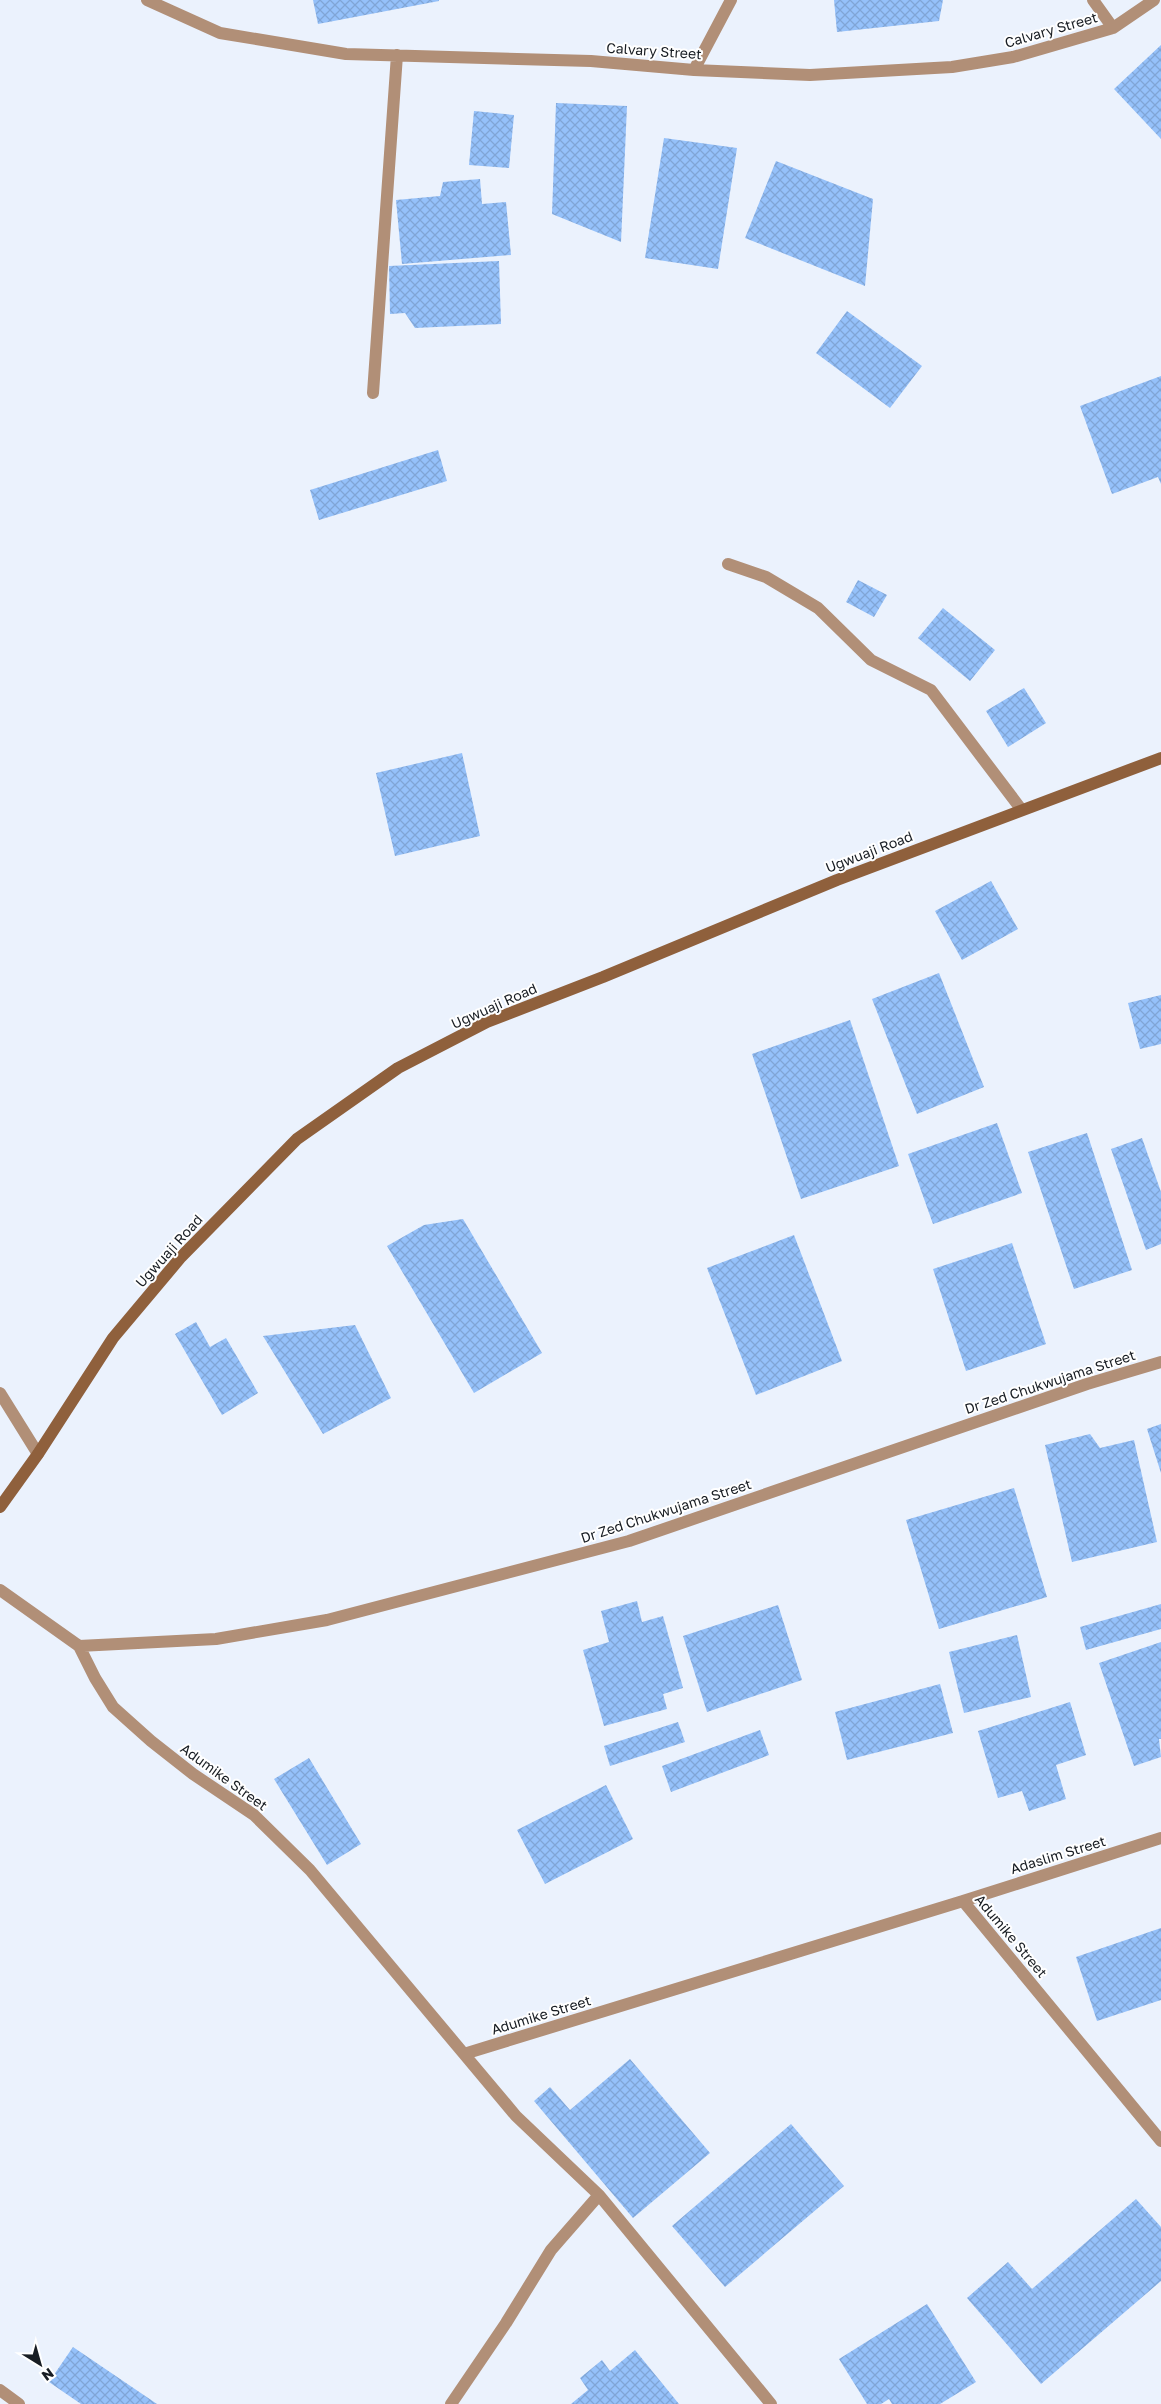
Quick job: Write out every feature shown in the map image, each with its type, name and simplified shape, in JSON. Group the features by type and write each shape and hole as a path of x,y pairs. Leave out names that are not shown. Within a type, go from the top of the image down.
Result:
{"main road":[{"name":"Ugwuaji Road","path":"0,1507 38,1454 113,1338 181,1257 297,1139 398,1068 487,1022 604,977 837,880 1021,809 1161,758"}],"street":[{"name":"Calvary Street","path":"147,0 220,33 346,54 591,61 694,70 810,75 952,67 1013,57 1113,28 1154,0"},
{"path":"694,70 731,0"},
{"path":"1093,0 1113,28"},
{"path":"373,393 397,55"},
{"path":"728,564 766,578 818,608 870,660 931,690 1021,809"},
{"name":"Dr Zed Chukwujama Street","path":"79,1646 216,1639 327,1620 620,1544 1087,1384 1161,1362"},
{"path":"0,1393 38,1454"},
{"name":"Adumike Street","path":"0,1590 79,1646 113,1708 193,1774 254,1814 303,1863 464,2054 963,1901 1161,2141"},
{"name":"Adaslim Street","path":"963,1901 1161,1838"},
{"path":"464,2054 516,2116 599,2195 772,2404"},
{"path":"451,2404 506,2323 551,2250 599,2195"},
{"path":"0,2390 18,2404"}],"building":[{"path":"313,0 439,0 439,1 318,24"},
{"path":"834,0 943,0 939,21 837,32"},
{"path":"1161,45 1161,139 1114,89"},
{"path":"556,103 627,106 621,242 552,214"},
{"path":"474,111 514,115 509,168 469,165"},
{"path":"664,138 737,148 718,269 645,258"},
{"path":"776,161 873,199 865,286 745,238"},
{"path":"480,179 482,204 506,202 511,255 402,264 396,200 440,196 443,182"},
{"path":"499,261 501,324 415,328 405,313 390,314 389,266"},
{"path":"847,311 922,366 890,408 816,353"},
{"path":"1161,376 1161,484 1158,477 1112,494 1080,406"},
{"path":"438,450 447,481 319,520 310,490"},
{"path":"858,580 887,595 874,617 846,602"},
{"path":"943,608 995,650 970,681 918,638"},
{"path":"1024,688 1046,723 1008,747 986,711"},
{"path":"462,753 480,836 395,856 376,773"},
{"path":"991,881 1018,929 962,960 935,911"},
{"path":"939,973 984,1087 917,1114 872,999"},
{"path":"1161,995 1161,1044 1140,1049 1128,1003"},
{"path":"850,1020 899,1166 801,1199 752,1054"},
{"path":"997,1123 1022,1193 933,1224 908,1154"},
{"path":"1087,1133 1132,1270 1074,1289 1028,1152"},
{"path":"1142,1138 1161,1192 1161,1244 1146,1250 1111,1149"},
{"path":"463,1219 542,1353 474,1393 387,1246 424,1225"},
{"path":"794,1235 842,1361 756,1395 707,1268"},
{"path":"1012,1243 1046,1344 966,1371 933,1269"},
{"path":"196,1322 210,1347 226,1338 258,1393 222,1415 175,1334"},
{"path":"355,1325 391,1398 323,1434 263,1336"},
{"path":"1161,1424 1161,1473 1147,1429"},
{"path":"1090,1434 1100,1448 1134,1440 1157,1542 1072,1562 1045,1445"},
{"path":"1014,1488 1047,1597 939,1629 906,1520"},
{"path":"637,1601 642,1622 663,1616 683,1688 663,1694 667,1709 604,1726 583,1650 609,1642 601,1611"},
{"path":"1161,1604 1161,1629 1086,1650 1080,1627"},
{"path":"778,1605 802,1680 707,1712 683,1636"},
{"path":"1017,1635 1031,1697 964,1713 949,1652"},
{"path":"1161,1642 1161,1739 1159,1739 1161,1757 1134,1766 1099,1663"},
{"path":"940,1684 953,1733 847,1760 835,1712"},
{"path":"1070,1702 1086,1755 1056,1765 1066,1799 1029,1811 1022,1791 998,1798 978,1731"},
{"path":"678,1722 685,1742 610,1766 604,1746"},
{"path":"760,1730 769,1755 671,1792 662,1766"},
{"path":"309,1758 361,1844 327,1865 274,1779"},
{"path":"606,1785 633,1839 545,1884 517,1830"},
{"path":"1161,1928 1161,2000 1097,2021 1076,1957"},
{"path":"630,2059 710,2153 633,2218 534,2101 550,2087 570,2110"},
{"path":"791,2124 844,2186 725,2287 672,2226"},
{"path":"1136,2199 1161,2227 1161,2281 1041,2384 967,2298 1008,2262 1032,2289"},
{"path":"927,2304 976,2382 940,2404 892,2404 889,2399 881,2404 867,2404 839,2359"},
{"path":"73,2347 157,2404 81,2404 49,2382"},
{"path":"635,2350 679,2404 571,2404 588,2390 580,2378 602,2360 610,2371"}]}
